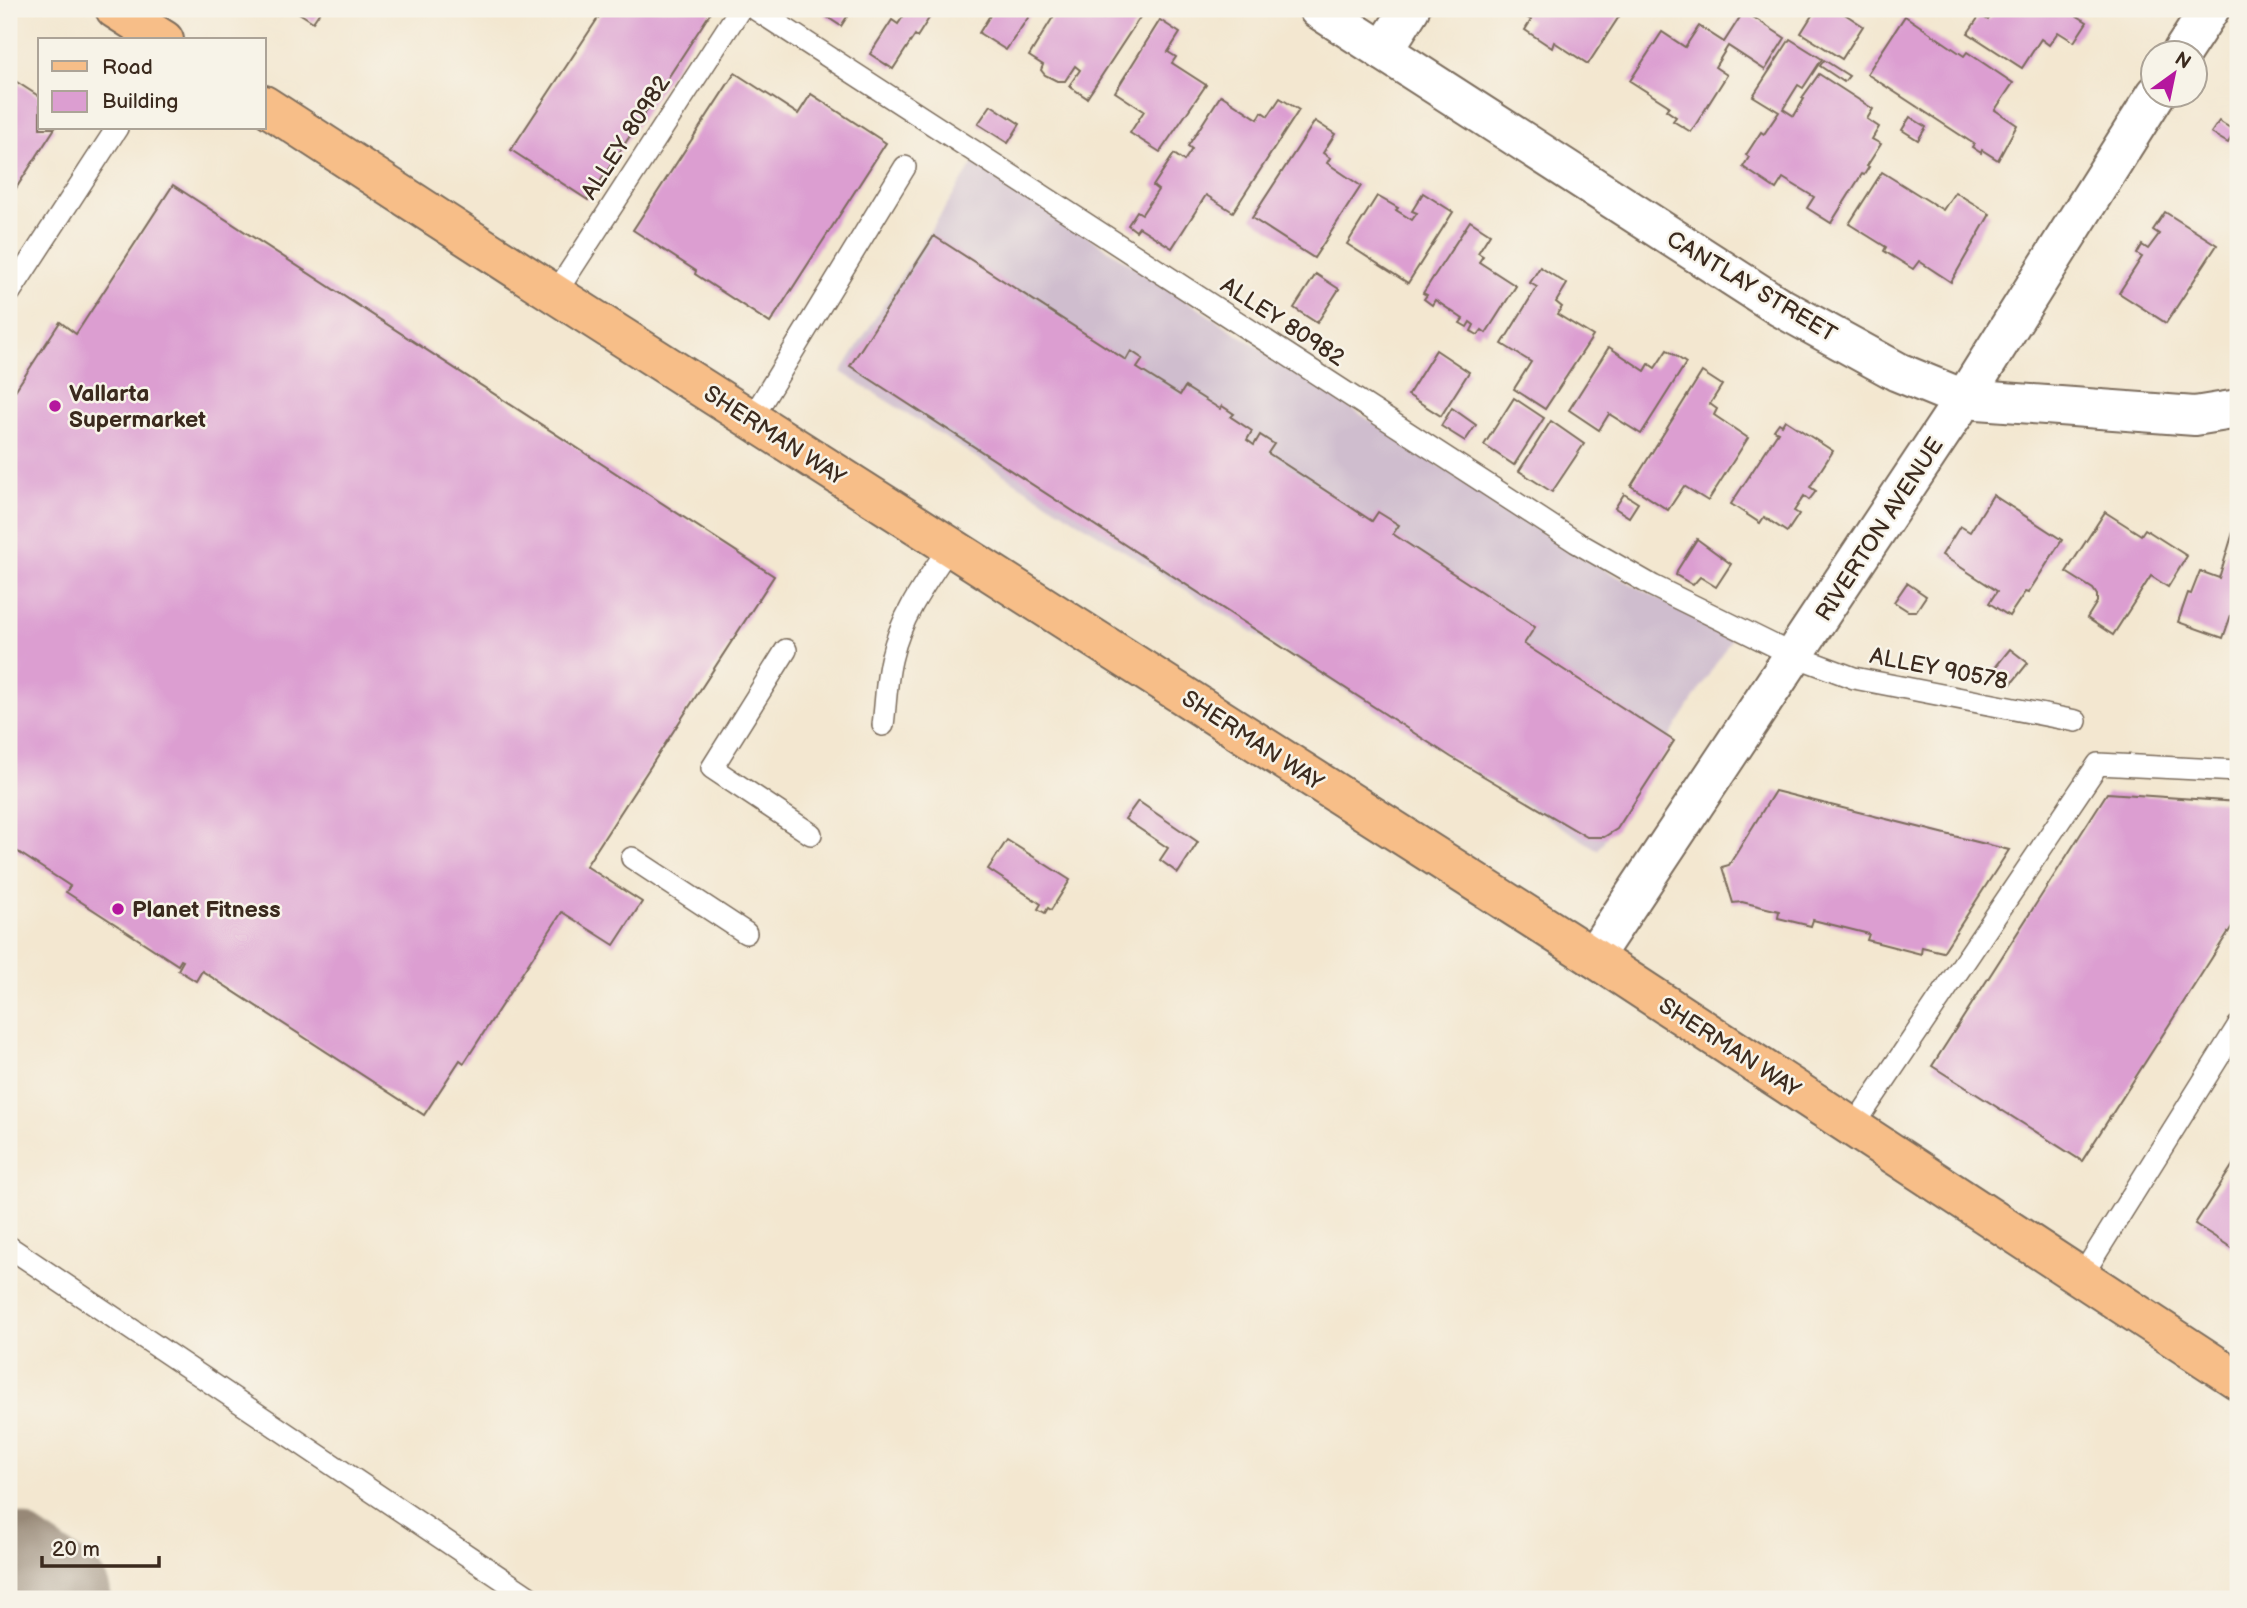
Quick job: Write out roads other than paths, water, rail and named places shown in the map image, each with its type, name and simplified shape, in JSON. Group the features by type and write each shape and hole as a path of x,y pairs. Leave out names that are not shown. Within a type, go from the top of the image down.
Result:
{"main road":[{"path":"115,9 161,38"},
{"name":"SHERMAN WAY","path":"266,106 555,295 1593,957 2238,1380"}],"street":[{"name":"CANTLAY STREET","path":"1318,9 1780,307 1898,372 1964,399 2195,416 2238,409"},
{"path":"1383,51 1410,9"},
{"path":"2191,38 2210,9"},
{"name":"RIVERTON AVENUE","path":"1593,957 1964,399 2147,108"}],"lane":[{"name":"ALLEY 80982","path":"555,295 740,9"},
{"name":"ALLEY 80982","path":"755,9 1576,542 1653,586 1795,656"},
{"path":"10,292 116,130"},
{"path":"751,420 905,167"},
{"path":"883,725 891,656 909,607 950,546"},
{"path":"786,650 712,768 811,834"},
{"name":"ALLEY 90578","path":"1795,656 1854,678 2076,721"},
{"path":"1853,1127 2098,764 2238,771"},
{"path":"632,858 746,933"},
{"path":"2081,1277 2238,1026"},
{"path":"9,1247 532,1599"}],"place":[{"name":"Vallarta Supermarket","path":"55,406"},
{"name":"Planet Fitness","path":"118,909"}]}
